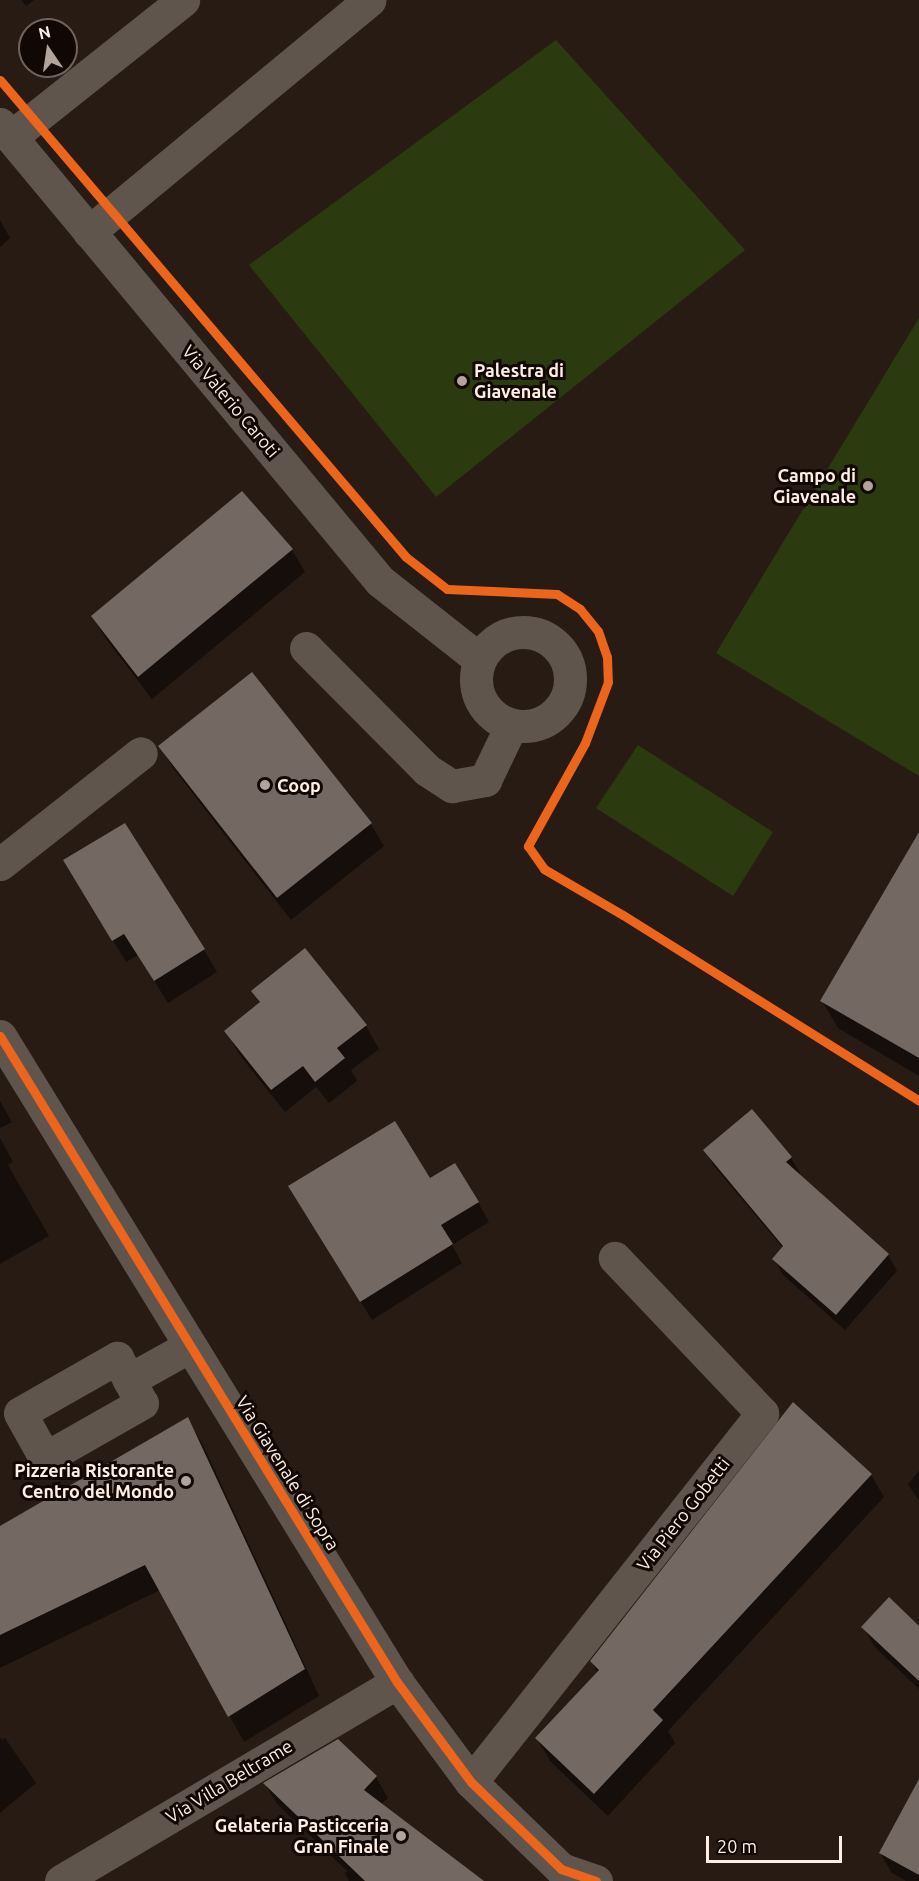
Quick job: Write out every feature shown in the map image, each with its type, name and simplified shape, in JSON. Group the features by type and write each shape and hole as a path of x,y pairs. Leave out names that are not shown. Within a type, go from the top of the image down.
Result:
{"street":[{"path":"5,130 183,0"},
{"path":"89,232 369,0"},
{"name":"Via Valerio Caroti","path":"5,130 380,581 479,659"},
{"path":"518,632 534,633 549,640 561,651 570,674 566,698 557,712 544,722 528,726 512,726 488,712 480,700 475,672 479,659 489,646 502,636 518,632"},
{"path":"306,648 427,770 452,786 485,780 512,726"},
{"path":"0,864 141,753"},
{"name":"Via Giavenale di Sopra","path":"0,1036 397,1682 471,1782 561,1869 596,1881"},
{"name":"Via Piero Gobetti","path":"471,1782 762,1413 615,1258"},
{"path":"129,1380 190,1346"},
{"name":"Via Villa Beltrame","path":"61,1881 397,1682"}],"green space":[{"name":"Palestra di Giavenale","path":"556,40 745,250 436,497 249,265"},
{"name":"Campo di Giavenale","path":"919,318 919,776 716,653"},
{"path":"638,745 773,832 733,896 596,808"}],"building":[{"path":"242,491 293,549 138,677 91,616"},
{"name":"Coop","path":"252,672 372,823 277,898 158,746"},
{"path":"125,823 205,949 154,981 124,934 112,941 63,860"},
{"path":"919,832 919,1058 820,1001"},
{"path":"305,948 367,1025 337,1048 345,1058 315,1082 303,1066 271,1090 224,1031 260,1002 251,991"},
{"path":"752,1109 792,1157 786,1162 889,1254 836,1315 772,1259 783,1246 703,1150"},
{"path":"395,1121 430,1178 455,1163 479,1202 441,1225 453,1244 360,1302 288,1186"},
{"path":"793,1402 872,1474 653,1710 663,1720 594,1794 535,1738 599,1670 590,1661"},
{"path":"188,1417 305,1669 228,1717 145,1565 0,1635 0,1526"},
{"path":"889,1597 919,1626 919,1681 861,1627"},
{"path":"338,1739 377,1776 364,1790 484,1881 365,1881 263,1783"},
{"path":"919,1779 919,1875 879,1853"}],"cycle path":[{"path":"0,80 406,557 447,589 557,594 580,609 598,631 607,657 608,682 585,743 528,846 544,869 623,915 919,1101"},
{"path":"0,1036 397,1682 471,1782 561,1869 596,1881"}],"place":[{"name":"Palestra di Giavenale","path":"462,381"},
{"name":"Campo di Giavenale","path":"868,486"},
{"name":"Coop","path":"265,785"},
{"name":"Pizzeria Ristorante Centro del Mondo","path":"186,1481"},
{"name":"Gelateria Pasticceria Gran Finale","path":"401,1836"}]}
